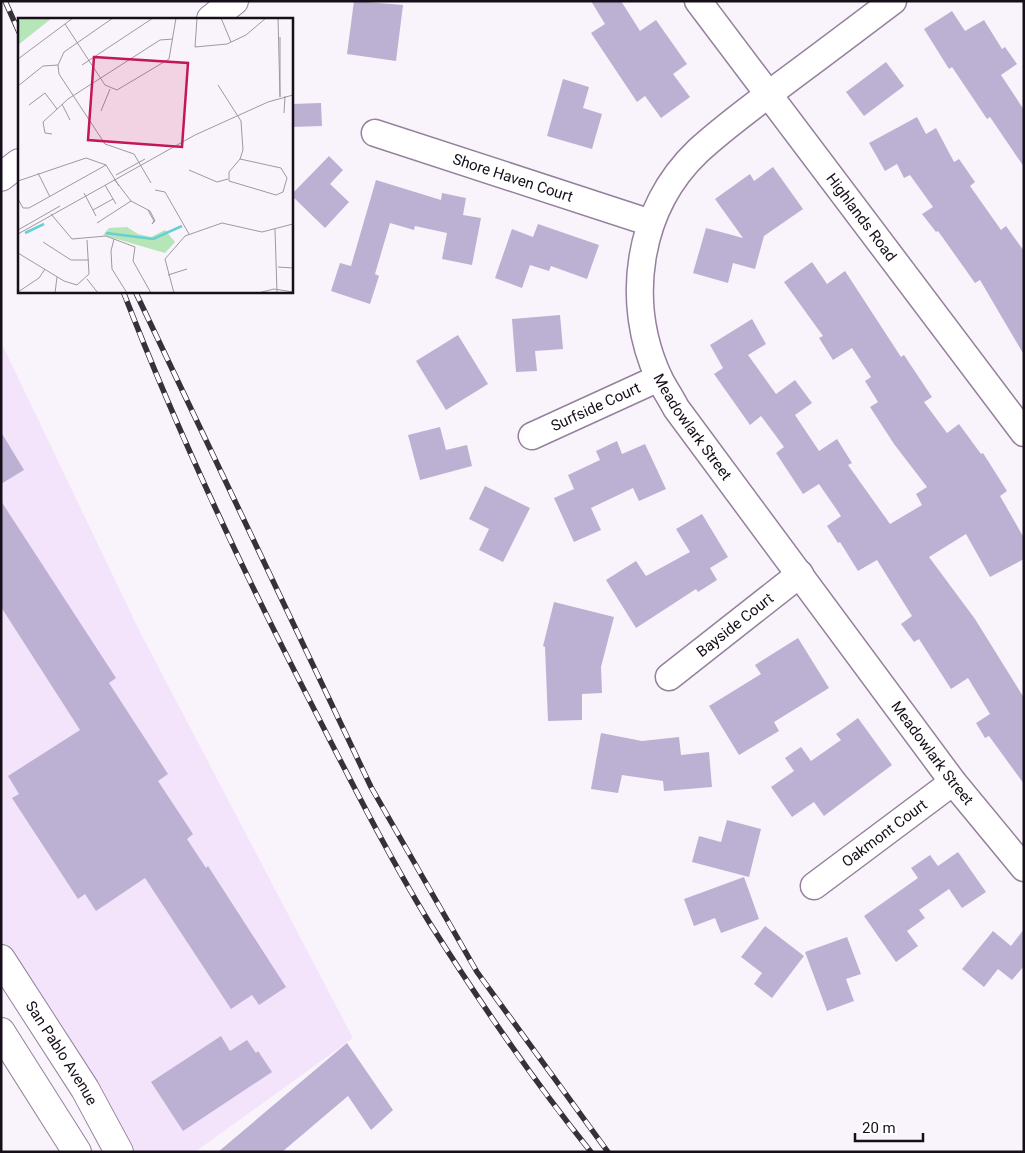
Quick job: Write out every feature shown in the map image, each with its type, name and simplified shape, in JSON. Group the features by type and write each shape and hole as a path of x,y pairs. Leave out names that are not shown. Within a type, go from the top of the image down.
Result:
{"main road":[{"path":"212,18 234,1"},
{"name":"San Pablo Avenue","path":"1,959 86,1089 119,1152"},
{"path":"1,1032 77,1152"}],"street":[{"name":"Highlands Road","path":"698,1 1024,433"},
{"name":"Meadowlark Street","path":"894,1 769,94 697,152 662,197 651,223 643,249 640,305 645,332 659,378 676,408 953,782 1024,868"},
{"name":"Shore Haven Court","path":"375,133 651,223"},
{"name":"Surfside Court","path":"532,436 659,378"},
{"name":"Bayside Court","path":"669,677 800,574"},
{"name":"Oakmont Court","path":"814,886 953,782"}],"shaded area":[{"path":"1,342 139,630 353,1038 195,1152 127,1152 1,954"}],"building":[{"path":"354,1 403,5 396,61 347,54"},
{"path":"591,1 621,1 640,31 656,20 687,64 673,74 690,97 661,118 645,96 637,102 591,33 605,24"},
{"path":"952,11 965,31 984,20 1002,49 1005,47 1017,64 1001,75 1024,110 1024,167 990,117 987,119 952,67 949,69 924,29"},
{"path":"886,62 904,86 864,116 846,92"},
{"path":"563,79 589,87 583,108 602,114 592,149 547,136"},
{"path":"321,103 322,126 292,127 292,104"},
{"path":"917,117 926,134 936,128 954,162 959,159 975,182 970,186 1001,230 1006,226 1024,251 1024,355 980,280 975,283 938,231 936,232 922,214 933,207 910,175 904,178 897,164 885,171 869,143"},
{"path":"329,156 343,170 330,184 349,202 325,228 292,194"},
{"path":"773,167 803,209 764,236 755,269 733,263 728,283 693,273 706,228 743,238 715,199 750,174 754,181"},
{"path":"376,180 441,200 442,193 466,198 463,215 481,218 472,265 442,259 447,233 415,226 414,230 390,223 375,274 379,276 370,304 331,291 340,263 351,266"},
{"path":"538,224 599,245 587,279 551,266 549,271 530,265 522,288 495,278 512,229 533,237"},
{"path":"812,262 827,284 845,271 901,357 904,355 932,397 924,402 947,433 959,424 981,454 983,453 1007,491 1000,496 1024,538 1024,559 990,577 966,534 929,557 975,619 1024,698 1024,784 989,736 985,738 976,723 990,714 968,678 951,689 919,639 914,642 901,624 912,616 877,560 858,571 840,542 838,543 827,526 841,516 819,484 803,494 776,453 784,447 761,416 750,425 714,374 723,368 710,345 752,319 766,344 748,355 776,394 795,380 812,403 795,415 819,451 837,439 852,463 848,465 890,524 922,505 916,494 927,487 894,444 870,407 878,402 865,381 871,377 852,348 833,360 819,338 823,336 784,282"},
{"path":"560,315 563,349 535,351 537,371 516,372 512,319"},
{"path":"458,335 488,384 446,410 416,361"},
{"path":"440,427 446,450 467,445 472,466 420,480 408,435"},
{"path":"1,432 24,470 1,484"},
{"path":"617,441 622,454 645,444 666,489 639,501 633,488 591,508 601,530 574,542 554,498 574,489 568,475 600,460 596,451"},
{"path":"485,486 530,508 503,562 479,550 489,529 469,519"},
{"path":"1,501 116,678 109,683 168,774 158,781 193,834 187,839 206,868 208,866 286,987 259,1005 252,995 231,1009 145,878 96,911 85,894 78,899 12,798 19,794 8,776 80,730 1,607"},
{"path":"702,514 728,557 710,568 717,580 698,592 696,589 636,628 606,580 636,561 646,576 690,552 676,529"},
{"path":"554,602 614,617 601,667 602,693 582,694 582,720 548,721 545,647 543,646"},
{"path":"798,638 829,688 774,722 779,731 739,755 709,706 761,674 755,665"},
{"path":"858,718 892,765 824,816 814,802 792,817 771,787 794,771 785,758 801,747 811,761 841,740 836,734"},
{"path":"601,733 642,741 679,737 681,755 709,752 712,787 664,791 663,781 622,775 618,793 591,789"},
{"path":"727,820 761,829 749,877 692,862 699,836 721,842"},
{"path":"958,852 986,892 962,908 949,889 919,910 925,918 907,931 918,946 896,962 864,916 918,878 911,868 930,855 938,866"},
{"path":"744,877 759,919 721,933 715,918 694,926 684,899"},
{"path":"765,926 804,956 772,998 754,984 762,973 741,957"},
{"path":"1024,929 1024,966 1012,980 998,969 984,987 962,969 993,931 1011,946"},
{"path":"847,937 861,974 846,979 854,1001 827,1011 805,952"},
{"path":"221,1036 230,1051 247,1040 256,1053 258,1051 272,1072 183,1131 151,1082"},
{"path":"347,1043 393,1110 371,1130 348,1096 282,1152 218,1152"}],"railway":[{"path":"5,1 18,30"},
{"path":"123,292 167,399 238,558 385,845 429,922 467,981 527,1068 591,1152"},
{"path":"135,292 371,787 477,972 608,1152"}]}
